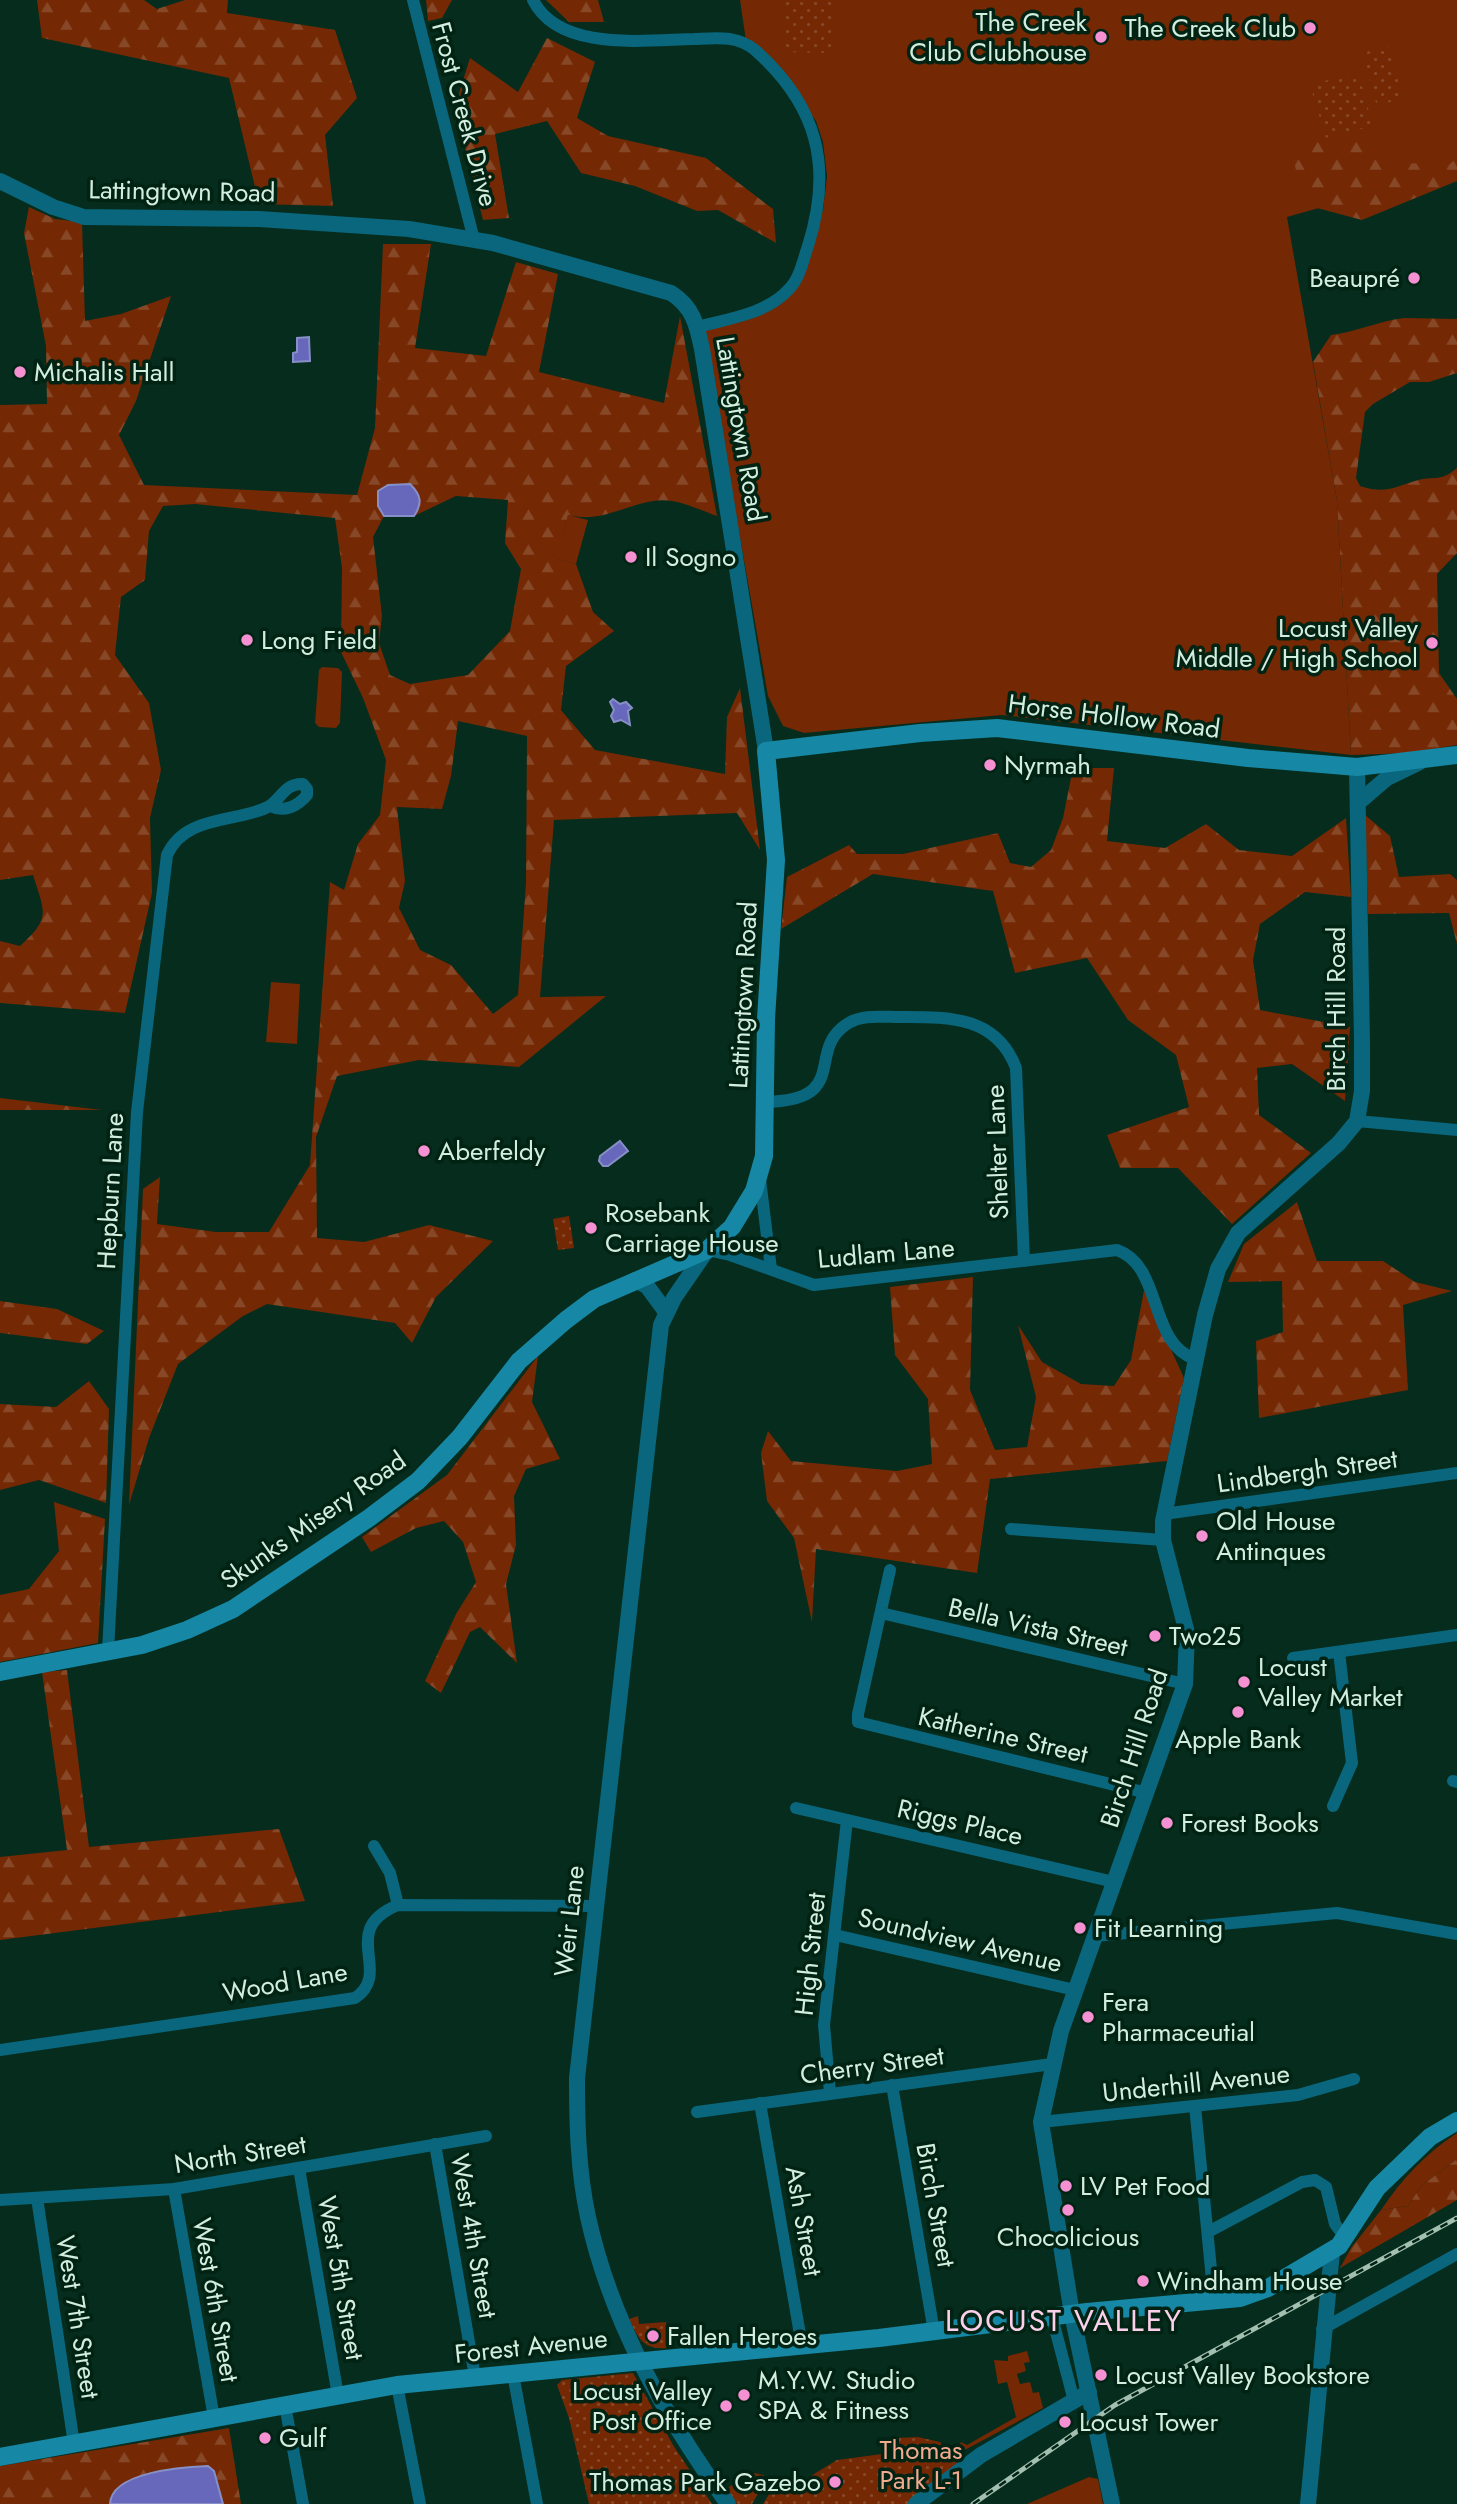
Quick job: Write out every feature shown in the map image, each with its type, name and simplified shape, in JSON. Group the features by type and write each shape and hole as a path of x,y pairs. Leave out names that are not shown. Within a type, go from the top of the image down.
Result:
{"main road":[{"name":"Horse Hollow Road","path":"766,751 997,728 1248,758 1357,767 1457,755"},
{"name":"Lattingtown Road","path":"707,1250 738,1220 760,1176 764,1156 764,1102 776,860 766,751"},
{"name":"Skunks Misery Road","path":"0,1672 108,1651 187,1630 233,1609 369,1518 437,1463 519,1361 594,1299 707,1250"},
{"name":"Forest Avenue","path":"0,2457 397,2385 803,2346 1254,2294 1332,2252 1346,2239 1377,2189 1430,2137 1457,2121"}],"street":[{"name":"Frost Creek Drive","path":"413,0 474,240"},
{"path":"533,0 557,27 587,37 740,40 770,65 806,116 818,143 822,173 817,211 798,276 789,289 774,302 748,314 697,327"},
{"name":"Lattingtown Road","path":"0,181 53,207 84,217 259,219 359,224 474,240 550,257 671,293 689,307 697,327 730,513 766,751"},
{"path":"1359,802 1387,778 1423,761"},
{"name":"Birch Hill Road","path":"1112,2504 1072,2314 1041,2122 1052,2064 1075,1990 1185,1685 1187,1633 1163,1541 1164,1514 1213,1284 1231,1241 1339,1143 1357,1121 1362,1079 1357,767"},
{"name":"Hepburn Lane","path":"108,1651 137,1112 167,855 172,844 186,832 203,824 270,806"},
{"name":"Shelter Lane","path":"764,1102 791,1102 811,1093 824,1071 837,1033 856,1019 943,1017 990,1032 1005,1044 1016,1068 1024,1261"},
{"path":"1357,1121 1457,1130"},
{"path":"760,1176 771,1269"},
{"name":"Ludlam Lane","path":"707,1250 771,1269 801,1282 831,1285 1095,1251 1117,1251 1128,1254 1138,1264 1170,1338 1178,1350 1195,1359"},
{"name":"Weir Lane","path":"707,1250 666,1312 656,1362 577,2078 579,2153 588,2217 604,2276 640,2361 691,2453 728,2504"},
{"path":"635,1280 647,1286 666,1312"},
{"name":"Lindbergh Street","path":"1164,1514 1457,1473"},
{"path":"1011,1529 1163,1541"},
{"path":"881,1613 890,1570"},
{"name":"Bella Vista Street","path":"881,1613 1185,1685"},
{"name":"Katherine Street","path":"881,1613 858,1714 861,1725 1147,1793"},
{"path":"1293,1658 1457,1635"},
{"path":"1333,1805 1352,1763 1339,1652"},
{"name":"Riggs Place","path":"796,1808 1114,1882"},
{"name":"High Street","path":"830,2093 824,2025 847,1819"},
{"path":"374,1846 390,1873 398,1905 595,1906"},
{"name":"Wood Lane","path":"0,2050 355,1998 365,1990 369,1977 368,1935 372,1921 379,1913 398,1905"},
{"path":"1095,1936 1337,1913 1457,1934"},
{"name":"Soundview Avenue","path":"835,1935 1075,1990"},
{"name":"Cherry Street","path":"697,2112 1052,2064"},
{"name":"Underhill Avenue","path":"1041,2122 1298,2095 1354,2079"},
{"name":"Birch Street","path":"892,2085 934,2332"},
{"name":"Ash Street","path":"760,2103 803,2346"},
{"path":"1195,2106 1214,2300"},
{"name":"North Street","path":"0,2200 174,2189 486,2136"},
{"name":"West 4th Street","path":"435,2144 475,2377"},
{"name":"West 5th Street","path":"299,2168 338,2396"},
{"path":"1208,2232 1302,2182 1315,2180 1326,2187 1335,2224 1346,2239"},
{"name":"West 6th Street","path":"174,2189 214,2418"},
{"name":"West 7th Street","path":"37,2198 74,2444"},
{"path":"1308,2504 1322,2329 1332,2252"},
{"path":"1322,2329 1457,2254"},
{"path":"1052,2317 1074,2401"},
{"path":"513,2374 537,2504"},
{"path":"397,2385 420,2504"},
{"path":"916,2504 981,2455 1089,2392"},
{"path":"285,2405 303,2504"}],"green space":[{"path":"37,0 144,0 157,9 185,0 228,0 227,13 335,30 357,98 325,135 333,206 259,204 229,78 42,38"},
{"path":"426,0 452,0 442,18 428,21"},
{"path":"546,0 598,0 604,22 569,22"},
{"path":"740,0 1457,0 1457,169 1287,217 1337,501 1351,755 1002,715 804,733 783,726 768,696 703,328 749,316 801,279 823,210 827,176 823,142 816,121 791,87 746,41"},
{"path":"783,0 831,0 831,53 783,52"},
{"path":"547,38 595,62 577,118 608,136 706,158 773,209 776,243 718,210 697,211 635,186 581,173 547,121 495,134 509,218 483,220 455,106 470,58 518,92"},
{"path":"1389,46 1403,98 1377,106 1362,53"},
{"path":"1358,72 1373,126 1326,138 1310,85"},
{"path":"1360,137 1371,159 1388,163 1450,164 1457,157 1457,181 1362,220 1317,208 1301,193 1294,161 1306,141"},
{"path":"29,207 55,219 82,222 85,321 121,314 171,296 136,401 119,435 144,485 357,495 375,428 383,244 431,244 415,348 486,356 516,262 558,274 539,372 664,403 680,316 717,516 686,504 661,500 591,517 568,515 557,559 576,564 593,612 614,631 566,666 561,710 595,750 725,774 727,717 740,688 760,850 737,813 554,820 540,997 606,996 519,1067 419,1060 337,1076 316,1137 317,1238 364,1242 429,1225 493,1241 436,1297 412,1343 395,1323 267,1304 243,1316 178,1364 149,1438 129,1505 143,1189 160,1177 157,1224 216,1232 269,1232 310,1165 330,882 344,890 358,844 380,815 386,760 363,698 341,652 342,568 335,518 195,504 163,506 149,531 145,580 121,597 115,655 149,703 161,770 150,818 152,893 125,1013 0,1003 0,941 20,946 37,928 43,914 33,875 0,880 0,405 47,404 46,346 24,233","holes":["456,496 508,500 505,543 521,569 510,631 468,675 410,684 390,675 379,643 382,616 373,537 384,516 380,511 420,507 414,516","458,721 527,736 526,883 518,995 493,1014 451,965 420,950 399,908 405,881 397,807 442,809 451,776"]},
{"path":"1404,318 1457,319 1457,373 1429,382 1410,382 1373,404 1365,412 1356,478 1360,486 1382,490 1422,479 1441,477 1457,468 1457,553 1437,574 1439,673 1457,699 1457,745 1409,753 1351,755 1337,501 1313,362 1331,335"},
{"path":"568,515 588,520 576,564 556,559"},
{"path":"322,667 338,668 342,672 340,723 336,728 319,727 315,723 319,670"},
{"path":"1073,768 1114,768 1107,841 1165,848 1206,824 1239,850 1292,856 1346,818 1351,897 1305,892 1260,924 1253,960 1260,1010 1350,1027 1345,1101 1292,1064 1257,1068 1259,1115 1311,1153 1232,1224 1178,1168 1120,1168 1107,1135 1189,1107 1176,1055 1128,1020 1087,958 1015,973 993,891 873,874 781,929 787,877 849,845 857,854 903,854 998,833 1010,863 1031,867 1051,850 1063,818"},
{"path":"1365,815 1390,836 1399,877 1450,874 1457,880 1457,944 1449,913 1368,914"},
{"path":"271,982 300,984 297,1044 266,1042"},
{"path":"0,1098 102,1110 0,1110"},
{"path":"1297,1202 1317,1261 1383,1261 1415,1282 1452,1291 1403,1305 1408,1390 1259,1418 1256,1341 1283,1332 1282,1281 1228,1282 1244,1244"},
{"path":"569,1216 574,1248 558,1250 553,1219"},
{"path":"973,1277 970,1390 995,1450 1027,1447 1036,1397 1018,1325 1042,1362 1081,1384 1114,1386 1131,1360 1144,1290 1184,1378 1167,1461 990,1479 977,1573 816,1549 812,1622 794,1538 767,1501 761,1453 768,1431 791,1461 897,1471 932,1464 928,1399 895,1355 890,1287"},
{"path":"0,1301 57,1309 104,1331 87,1344 0,1333"},
{"path":"538,1356 532,1402 560,1459 526,1469 514,1496 516,1545 506,1584 517,1663 480,1627 470,1632 441,1693 425,1681 456,1614 476,1582 463,1542 444,1521 416,1528 371,1552 362,1537 447,1475"},
{"path":"89,1381 109,1409 106,1503 39,1480 0,1490 0,1404 56,1407"},
{"path":"54,1502 105,1519 98,1643 0,1662 0,1595 29,1589 59,1551"},
{"path":"67,1670 89,1847 279,1829 305,1901 0,1940 0,1857 67,1850 42,1672"},
{"path":"1457,2133 1457,2159 1421,2186 1408,2206 1381,2210 1415,2168"},
{"path":"1457,2159 1457,2200 1340,2268 1351,2248 1381,2210 1408,2206 1421,2186"},
{"path":"638,2316 639,2324 666,2322 667,2348 653,2347 643,2342 629,2319"},
{"path":"1027,2351 1030,2362 1024,2363 1026,2371 1017,2374 1020,2384 1030,2382 1033,2393 1039,2392 1043,2408 961,2452 958,2448 961,2442 967,2445 1016,2417 1007,2382 998,2384 994,2360 1008,2361 1008,2356"},
{"path":"633,2373 673,2445 712,2504 589,2504 569,2418 557,2385 562,2380"},
{"path":"229,2428 241,2504 223,2504 214,2471 208,2466 111,2495 110,2504 0,2504 0,2466"},
{"name":"Thomas Park L-1","path":"918,2437 940,2442 962,2468 916,2504 763,2504 774,2486 781,2494 837,2460 897,2452 895,2438"},
{"path":"754,2473 764,2475 765,2482 752,2504 737,2504 726,2490 738,2479"},
{"path":"1089,2477 1098,2479 1103,2504 1027,2504"}],"shaded area":[{"path":"309,337 310,361 293,362 293,353 297,352 297,338"},
{"path":"410,484 420,499 414,516 384,516 378,506 378,491 388,485"},
{"path":"613,699 620,704 626,702 632,708 628,711 630,725 621,720 614,722 611,716 614,710 610,702"},
{"path":"620,1141 628,1151 608,1166 603,1166 599,1161 600,1156"},
{"path":"208,2466 214,2471 223,2504 110,2504 113,2493 135,2478 166,2470"}],"railway":[{"path":"973,2504 1115,2405 1457,2218"}],"place":[{"name":"The Creek Club","path":"1310,28"},
{"name":"The Creek Club Clubhouse","path":"1101,37"},
{"name":"Beaupré","path":"1414,278"},
{"name":"Michalis Hall","path":"20,372"},
{"name":"Il Sogno","path":"631,557"},
{"name":"Long Field","path":"247,640"},
{"name":"Locust Valley Middle / High School","path":"1432,643"},
{"name":"Nyrmah","path":"990,765"},
{"name":"Aberfeldy","path":"424,1151"},
{"name":"Rosebank Carriage House","path":"591,1228"},
{"name":"Old House Antinques","path":"1202,1536"},
{"name":"Two25","path":"1155,1636"},
{"name":"Locust Valley Market","path":"1244,1682"},
{"name":"Apple Bank","path":"1238,1712"},
{"name":"Forest Books","path":"1167,1823"},
{"name":"Fit Learning","path":"1080,1928"},
{"name":"Fera Pharmaceutial","path":"1088,2017"},
{"name":"LV Pet Food","path":"1066,2186"},
{"name":"Chocolicious","path":"1068,2210"},
{"name":"Windham House","path":"1143,2281"},
{"name":"Fallen Heroes","path":"653,2336"},
{"name":"Locust Valley Bookstore","path":"1101,2375"},
{"name":"M.Y.W. Studio SPA & Fitness","path":"744,2395"},
{"name":"Locust Valley Post Office","path":"726,2406"},
{"name":"Locust Tower","path":"1065,2422"},
{"name":"Gulf","path":"265,2438"},
{"name":"Thomas Park Gazebo","path":"835,2482"}],"district":[{"name":"LOCUST VALLEY","path":"1064,2321"}]}
